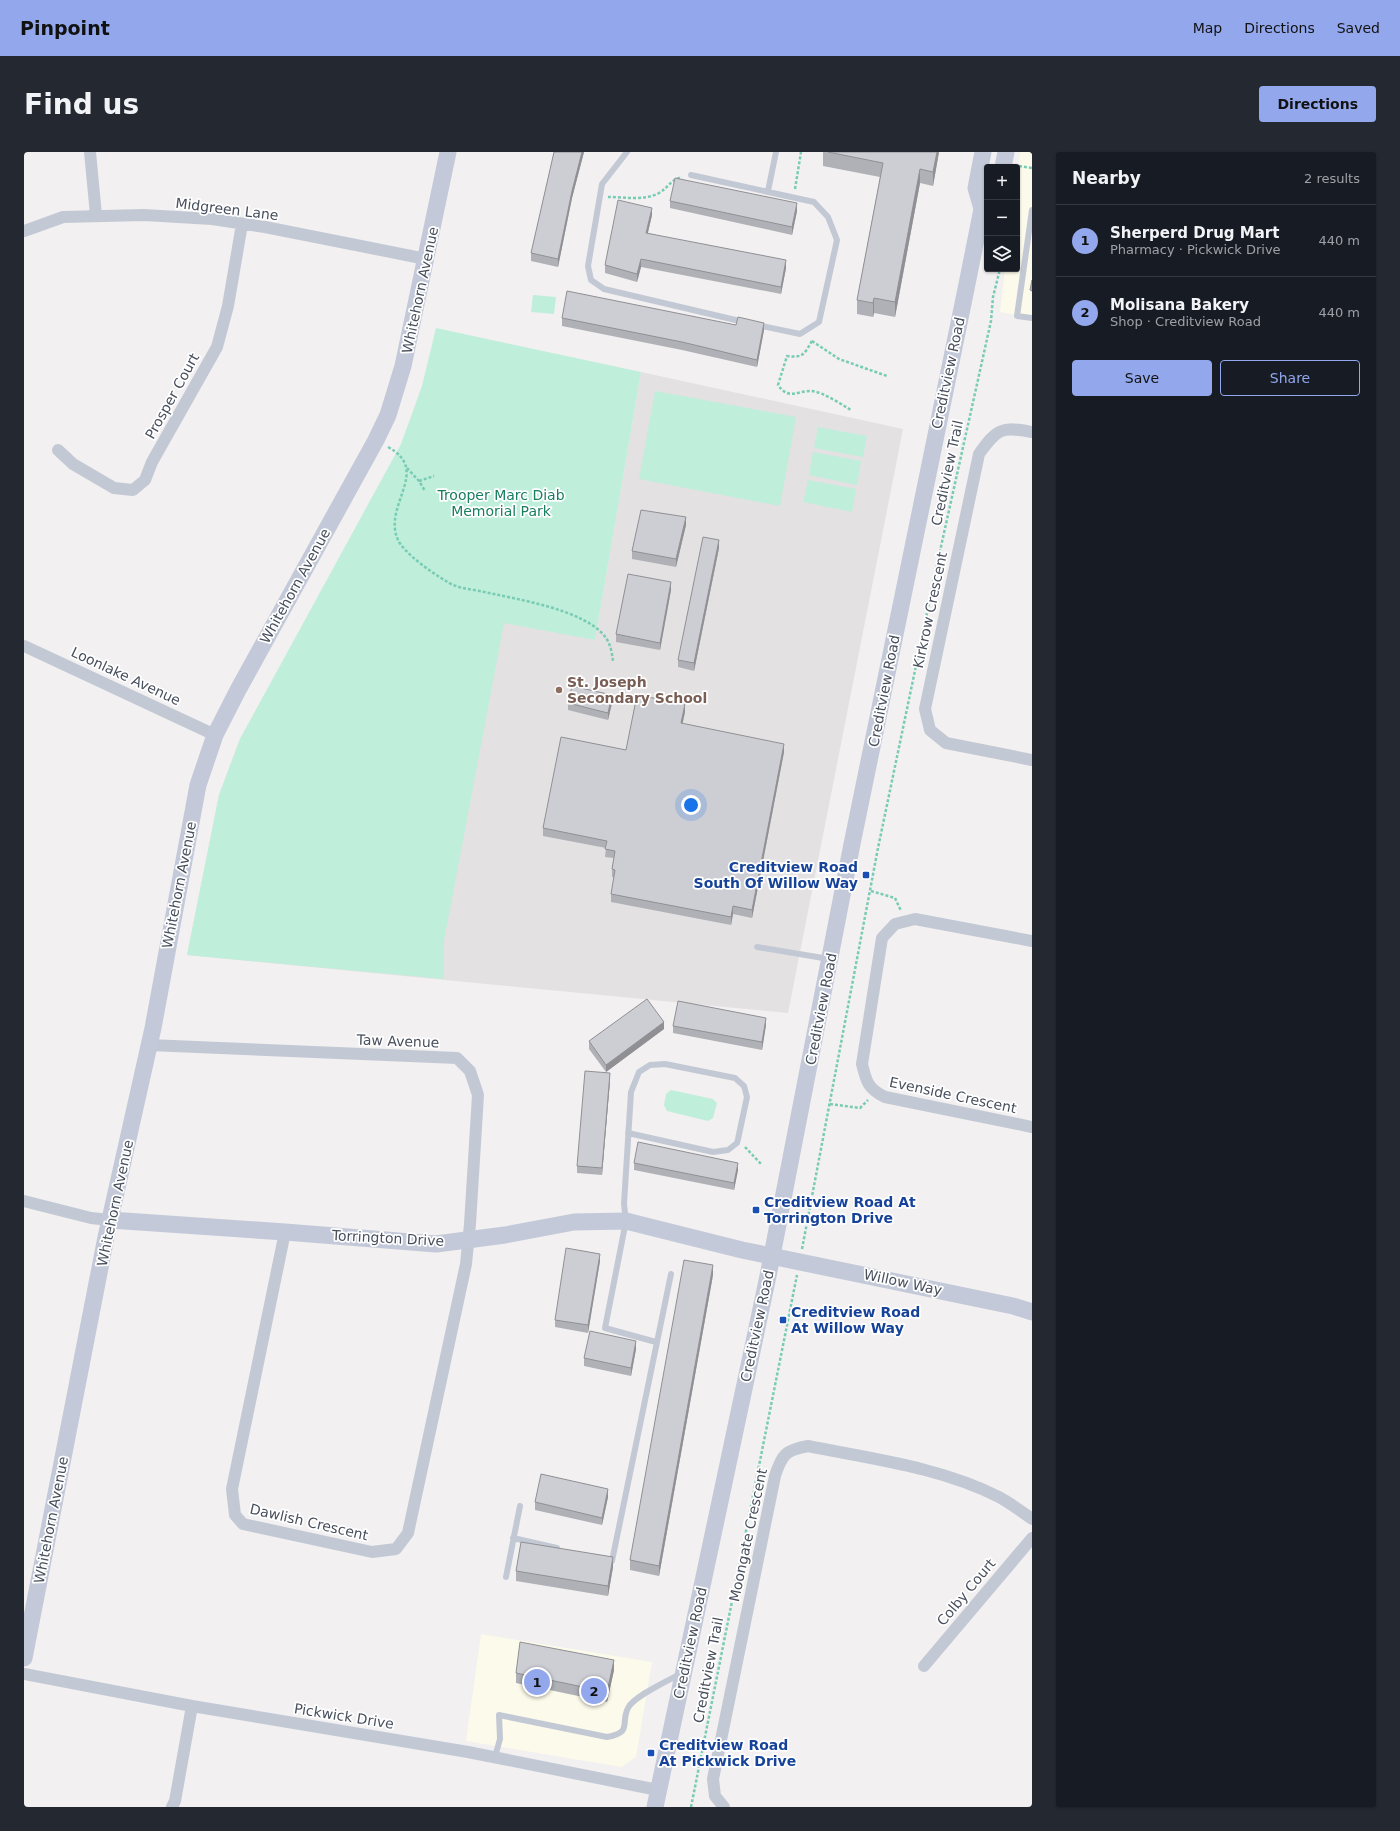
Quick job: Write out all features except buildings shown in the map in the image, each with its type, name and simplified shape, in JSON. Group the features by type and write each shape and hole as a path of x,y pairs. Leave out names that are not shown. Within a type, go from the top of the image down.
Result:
{"street":[{"path":"90,152 96,216"},
{"name":"Whitehorn Avenue","path":"24,1658 110,1220 149,1046 198,785 215,734 376,440 388,415 404,366 448,152"},
{"name":"Creditview Road","path":"655,1807 772,1255 852,844 884,695 907,569 984,207 976,188 983,152"},
{"path":"1006,152 1010,164"},
{"name":"Midgreen Lane","path":"24,232 64,217 144,215 212,219 426,260"},
{"name":"Prosper Court","path":"58,450 73,464 114,488 133,490 145,480 152,462 217,347 228,306 242,224"},
{"name":"Kirkrow Crescent","path":"1032,432 1012,428 993,434 979,454 925,709 930,730 946,743 1032,760"},
{"name":"Loonlake Avenue","path":"24,646 215,734"},
{"path":"905,920 915,919 1032,941"},
{"name":"Evenside Crescent","path":"905,920 895,924 882,938 862,1064 867,1083 876,1093 885,1097 1032,1127"},
{"name":"Taw Avenue","path":"149,1046 457,1058 470,1071 478,1095 469,1239"},
{"name":"Torrington Drive","path":"24,1201 91,1218 110,1220 436,1244 505,1235 574,1222 626,1222 772,1255"},
{"name":"Dawlish Crescent","path":"285,1232 232,1489 235,1515 243,1524 372,1552 396,1549 408,1533 466,1264 469,1239"},
{"name":"Willow Way","path":"772,1255 1013,1306 1032,1312"},
{"name":"Moongate Crescent","path":"724,1807 715,1796 713,1780 775,1476 780,1461 786,1452 795,1448 808,1446 926,1470 943,1475 999,1497 1032,1518"},
{"name":"Colby Court","path":"924,1666 1032,1538"},
{"name":"Pickwick Drive","path":"24,1674 192,1706 495,1757 658,1790"},
{"path":"172,1807 175,1801 192,1706"}],"lane":[{"path":"628,152 602,184 588,266 592,280 604,289 800,334 819,322 837,240 828,217 814,202 794,196 691,175"},
{"path":"768,191 776,152"},
{"path":"1032,210 1017,316 1032,318"},
{"path":"757,947 830,960"},
{"path":"628,1133 713,1152 728,1150 737,1143 748,1097 744,1086 735,1078 665,1064 650,1065 639,1072 631,1092 628,1133 624,1204 626,1222 605,1328 656,1342"},
{"path":"604,1559 612,1561 671,1274"},
{"path":"506,1577 520,1506"},
{"path":"513,1538 566,1550"},
{"path":"495,1757 500,1739 499,1716 607,1737 621,1733 625,1725 628,1708 635,1700 683,1672"}],"path":[{"path":"794,196 801,152"},
{"path":"1020,167 1032,168"},
{"path":"600,196 646,198 659,193 674,179 691,175"},
{"name":"Creditview Trail","path":"802,1246 878,848 938,560 991,321 993,297 999,272"},
{"path":"803,332 812,341 839,359 887,376"},
{"path":"812,341 803,354 798,357 787,356 778,385 781,389 792,395 810,391 820,393 851,410"},
{"path":"376,440 399,454 406,467 419,481 425,491"},
{"path":"406,467 407,479 394,516 394,530 404,550 454,586 548,606 569,613 602,632 608,640 613,661"},
{"path":"419,481 434,476"},
{"path":"871,891 894,898 905,920"},
{"path":"830,1104 860,1108 876,1093"},
{"path":"738,1140 761,1164"},
{"name":"Creditview Trail","path":"691,1807 796,1279"}],"shaded area":[{"path":"1020,152 1032,152 1032,318 1000,312 1005,272 1020,272 1020,164 1019,164"},
{"name":"St. Joseph Secondary School","path":"641,372 903,429 788,1013 187,955 219,795 240,739 333,571 595,640"},
{"path":"481,1634 652,1662 636,1757 621,1767 466,1741"}],"green space":[{"path":"533,295 556,297 554,314 531,312"},
{"name":"Trooper Marc Diab Memorial Park","path":"436,328 641,372 595,640 504,623 444,941 444,979 187,955 219,795 240,739 401,444 422,386"},
{"path":"655,391 796,417 780,506 639,479"},
{"path":"818,427 867,436 863,457 814,448"},
{"path":"813,452 861,461 857,485 809,475"},
{"path":"808,480 856,489 852,512 803,502"},
{"path":"671,1090 713,1099 717,1103 713,1118 708,1121 667,1111 664,1105 666,1094"}],"place":[{"name":"St. Joseph Secondary School","path":"559,690"},
{"name":"Creditview Road South Of Willow Way","path":"866,875"},
{"name":"Creditview Road At Torrington Drive","path":"756,1210"},
{"name":"Creditview Road At Willow Way","path":"783,1320"},
{"name":"Sherperd Drug Mart","path":"537,1682"},
{"name":"Molisana Bakery","path":"594,1691"},
{"name":"Creditview Road At Pickwick Drive","path":"651,1753"}]}
